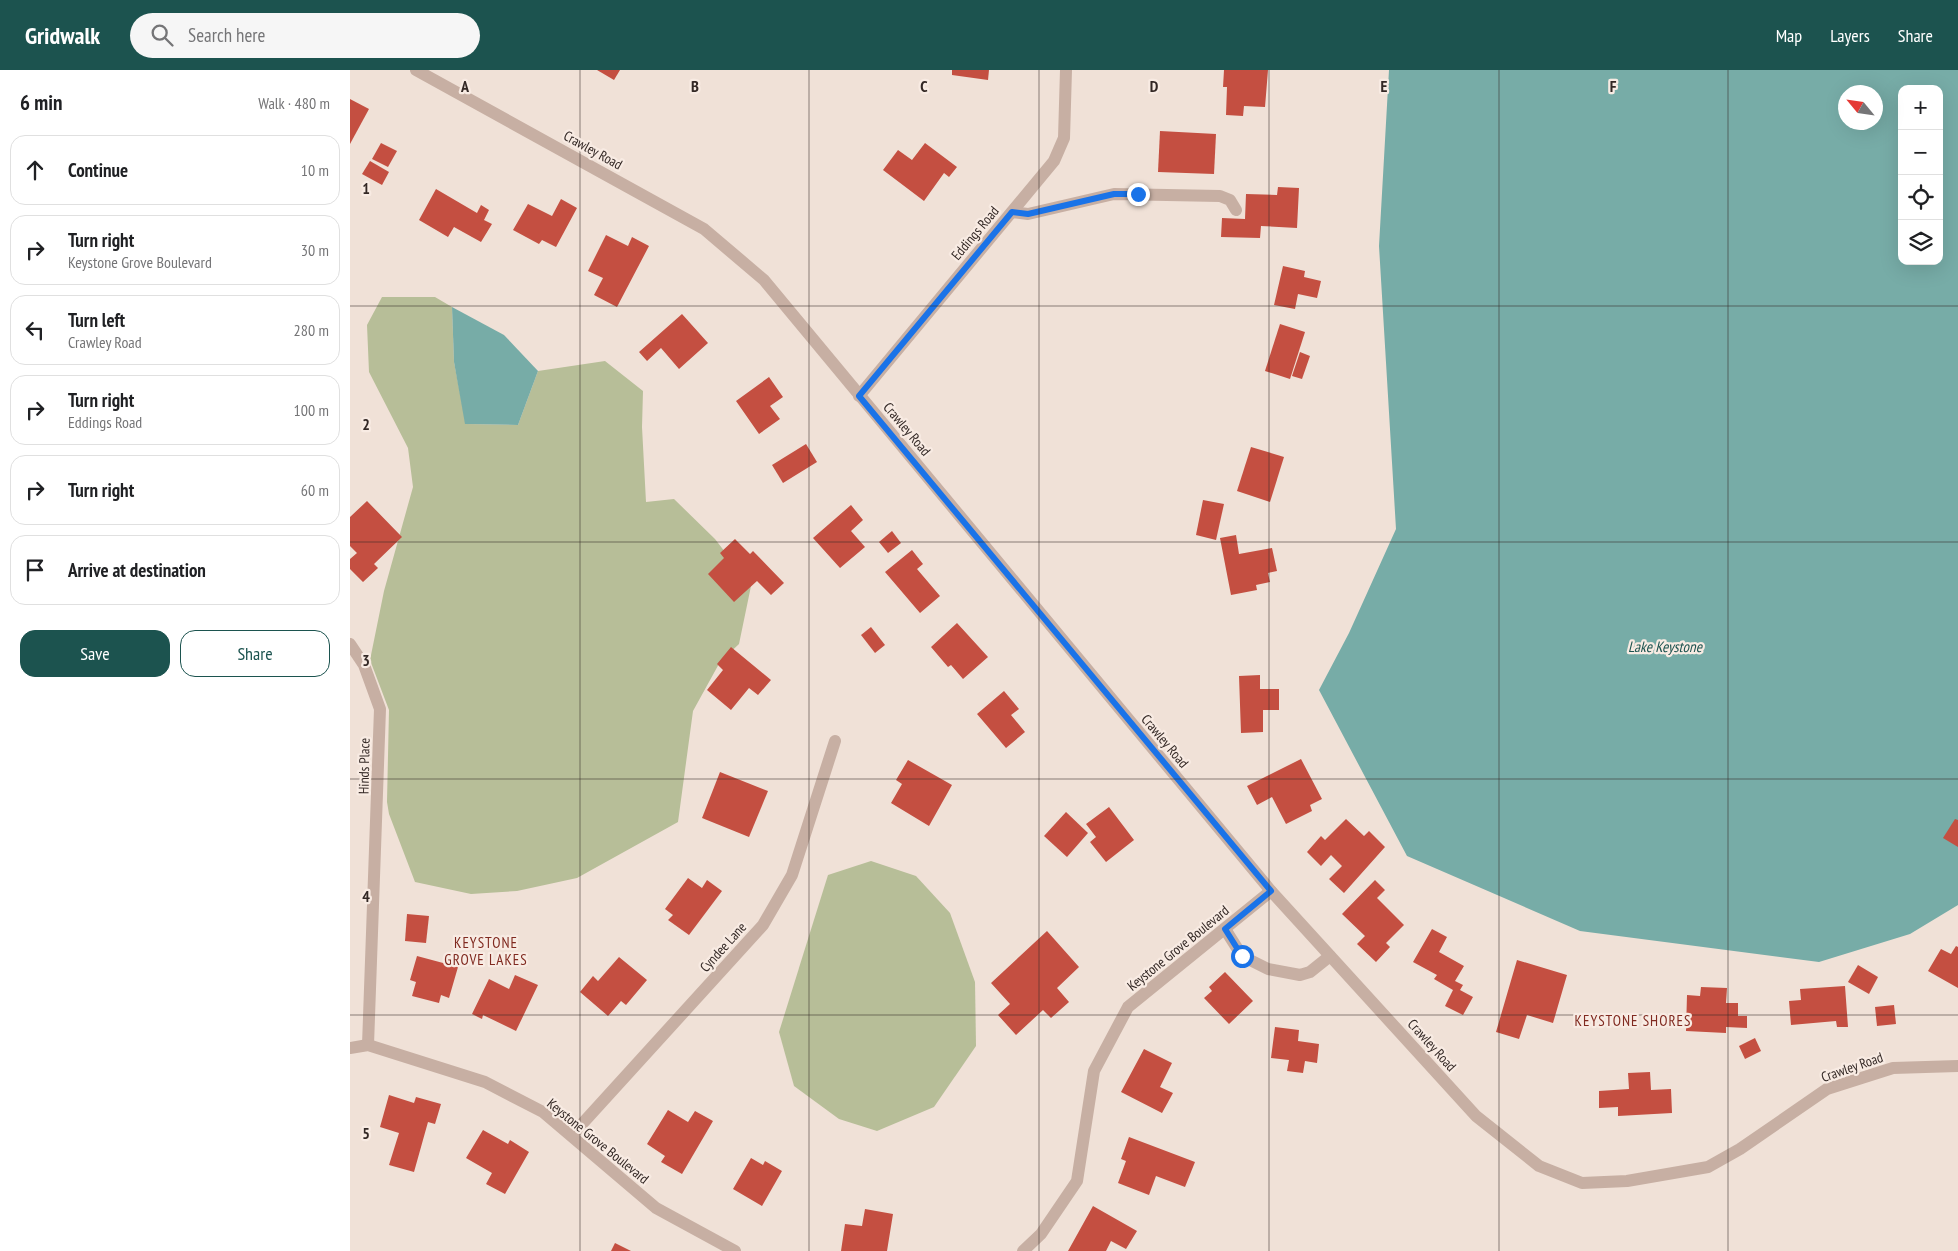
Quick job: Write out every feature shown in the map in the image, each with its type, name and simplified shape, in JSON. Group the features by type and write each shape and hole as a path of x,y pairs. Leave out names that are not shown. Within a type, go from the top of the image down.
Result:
{"street":[{"name":"Crawley Road","path":"416,70 435,74 704,229 764,280 1271,891 1476,1116 1539,1166 1582,1183 1627,1181 1708,1167 1740,1149 1827,1089 1893,1068 1958,1066"},
{"name":"Eddings Road","path":"859,396 1054,161 1064,138 1066,70"},
{"path":"1012,212 1028,214 1114,194 1220,196 1230,200 1236,210"},
{"name":"Hinds Place","path":"350,644 364,665 380,708 368,1045"},
{"name":"Cyndee Lane","path":"572,1135 763,925 792,875 835,741"},
{"name":"Keystone Grove Boulevard","path":"1023,1251 1041,1234 1077,1181 1094,1071 1128,1007 1271,891"},
{"path":"1225,929 1242,956 1268,969 1300,975 1310,972 1330,956"},
{"name":"Keystone Grove Boulevard","path":"350,1048 368,1045 485,1082 543,1112 656,1208 735,1251"}],"green space":[{"path":"382,297 435,297 452,307 454,362 466,424 518,425 538,371 605,361 643,391 642,427 646,502 674,499 715,539 751,586 739,644 720,662 693,711 678,822 577,878 517,891 471,894 415,882 389,814 387,802 389,710 370,660 384,591 413,487 408,448 369,372 367,325"},
{"path":"871,861 916,876 950,913 975,982 976,1046 934,1107 877,1131 839,1119 794,1086 779,1032 828,875"}],"water":[{"name":"Lake Keystone","path":"1389,70 1958,70 1958,905 1910,934 1819,962 1580,931 1407,856 1319,690 1349,633 1396,529 1379,246"},
{"path":"452,307 504,335 538,371 518,425 465,424 454,362"}],"building":[{"path":"597,70 620,70 614,80"},
{"path":"952,70 989,70 988,80 952,75"},
{"path":"1224,70 1268,70 1265,107 1244,106 1243,116 1226,115 1227,87 1223,87"},
{"path":"350,99 369,109 350,144"},
{"path":"1160,131 1216,134 1214,174 1158,172"},
{"path":"381,143 397,151 388,167 372,159"},
{"path":"925,143 957,167 949,177 944,173 924,201 883,170 898,150 912,160"},
{"path":"370,161 389,172 382,185 362,174"},
{"path":"1278,187 1299,188 1297,228 1261,226 1260,238 1221,237 1222,218 1245,219 1246,194 1277,195"},
{"path":"436,189 477,213 481,205 489,210 484,220 492,224 481,242 454,227 448,237 419,220"},
{"path":"561,199 577,208 556,247 542,240 539,244 513,230 528,204 552,216"},
{"path":"606,235 628,246 632,237 649,246 617,307 594,295 603,278 588,271"},
{"path":"1283,266 1305,271 1304,277 1321,281 1317,298 1298,294 1295,309 1274,305"},
{"path":"682,314 708,343 679,369 661,348 647,361 639,352"},
{"path":"1280,324 1305,332 1290,379 1265,371"},
{"path":"1300,352 1310,356 1302,379 1292,376"},
{"path":"769,377 783,397 770,406 780,419 759,434 736,401"},
{"path":"806,444 817,462 783,483 772,465"},
{"path":"1251,447 1284,457 1270,502 1237,491"},
{"path":"1203,500 1224,504 1216,540 1196,535"},
{"path":"367,501 402,537 374,564 378,568 363,582 350,569 350,559 357,553 350,546 350,517"},
{"path":"851,505 863,520 851,531 865,547 840,568 813,538"},
{"path":"892,531 901,543 888,553 879,542"},
{"path":"1236,535 1239,554 1272,548 1277,571 1268,573 1270,582 1256,585 1257,590 1231,595 1220,538"},
{"path":"735,539 750,554 753,551 784,583 771,595 757,581 734,602 708,574 724,558 720,553"},
{"path":"912,550 923,564 917,569 940,596 920,613 885,572"},
{"path":"957,623 988,657 963,679 951,665 948,667 931,647"},
{"path":"871,627 885,645 875,653 861,635"},
{"path":"731,647 771,680 758,695 749,688 731,710 707,690 723,670 717,664"},
{"path":"1260,675 1260,689 1279,689 1279,710 1263,710 1263,732 1241,733 1239,676"},
{"path":"1004,691 1019,709 1011,715 1025,732 1006,748 977,714"},
{"path":"1301,759 1322,799 1310,805 1312,811 1286,824 1272,797 1257,805 1247,786"},
{"path":"908,760 952,785 929,826 891,803 902,784 896,780"},
{"path":"720,772 768,791 749,837 702,818"},
{"path":"1109,807 1134,840 1106,862 1090,842 1096,837 1086,824"},
{"path":"1066,812 1088,833 1067,857 1044,836"},
{"path":"1346,819 1364,836 1369,831 1385,847 1344,893 1329,879 1342,866 1331,855 1321,866 1307,852 1321,836 1325,840"},
{"path":"1955,819 1958,820 1958,847 1943,838"},
{"path":"688,878 702,888 707,880 722,891 689,935 668,920 673,915 665,909"},
{"path":"1375,880 1385,890 1377,898 1404,925 1386,943 1390,947 1376,962 1357,944 1365,936 1342,914"},
{"path":"407,914 429,916 426,943 405,941"},
{"path":"1432,929 1447,937 1439,952 1464,966 1455,981 1463,985 1460,990 1473,997 1463,1015 1445,1006 1453,990 1434,979 1437,975 1413,962"},
{"path":"1047,931 1079,967 1057,988 1069,1002 1051,1018 1043,1010 1016,1035 998,1015 1010,1004 991,983"},
{"path":"1956,946 1958,947 1958,988 1928,971 1941,949 1951,954"},
{"path":"417,956 458,967 449,998 441,995 439,1003 412,996 416,982 410,980"},
{"path":"619,957 647,980 626,1005 621,1001 608,1016 580,992 593,976 598,981"},
{"path":"1517,960 1567,975 1553,1023 1527,1015 1519,1039 1496,1032"},
{"path":"1858,965 1878,977 1869,994 1848,982"},
{"path":"1225,972 1253,1001 1229,1024 1204,998 1212,991 1209,987"},
{"path":"515,975 538,985 516,1031 483,1015 482,1019 472,1014 489,979 509,989"},
{"path":"1845,986 1848,1027 1837,1027 1836,1021 1791,1025 1789,1001 1801,1000 1800,989"},
{"path":"1701,987 1727,988 1726,1003 1738,1003 1738,1016 1747,1016 1747,1028 1726,1027 1726,1033 1686,1031 1687,995 1700,996"},
{"path":"1894,1005 1896,1024 1877,1026 1875,1007"},
{"path":"1275,1027 1299,1030 1298,1041 1319,1044 1317,1063 1305,1061 1303,1073 1287,1071 1289,1060 1271,1058"},
{"path":"1755,1038 1761,1051 1745,1059 1739,1046"},
{"path":"1144,1049 1172,1063 1160,1087 1173,1093 1162,1113 1121,1092"},
{"path":"1650,1072 1651,1090 1671,1089 1672,1113 1618,1116 1618,1107 1599,1108 1599,1091 1629,1089 1628,1073"},
{"path":"389,1095 414,1103 416,1097 441,1104 435,1124 428,1122 414,1172 389,1165 399,1133 380,1127"},
{"path":"668,1110 688,1122 695,1111 713,1121 682,1174 661,1162 665,1156 647,1144"},
{"path":"483,1130 508,1144 510,1140 529,1152 505,1194 486,1184 492,1173 466,1158"},
{"path":"1129,1137 1195,1162 1185,1187 1156,1176 1149,1195 1118,1183 1126,1161 1121,1159"},
{"path":"751,1158 763,1165 765,1161 782,1171 762,1206 733,1189"},
{"path":"1093,1206 1137,1231 1126,1249 1111,1241 1106,1251 1068,1251"},
{"path":"865,1209 893,1214 887,1251 841,1251 845,1224 862,1226"},
{"path":"615,1243 631,1251 611,1251"}],"district":[{"name":"KEYSTONE GROVE LAKES","path":"486,952"},
{"name":"KEYSTONE SHORES","path":"1633,1021"}],"route":[{"path":"1138,194 1114,194 1088,202 1028,214 1012,212 859,396 1271,891 1225,929 1242,956"}]}
